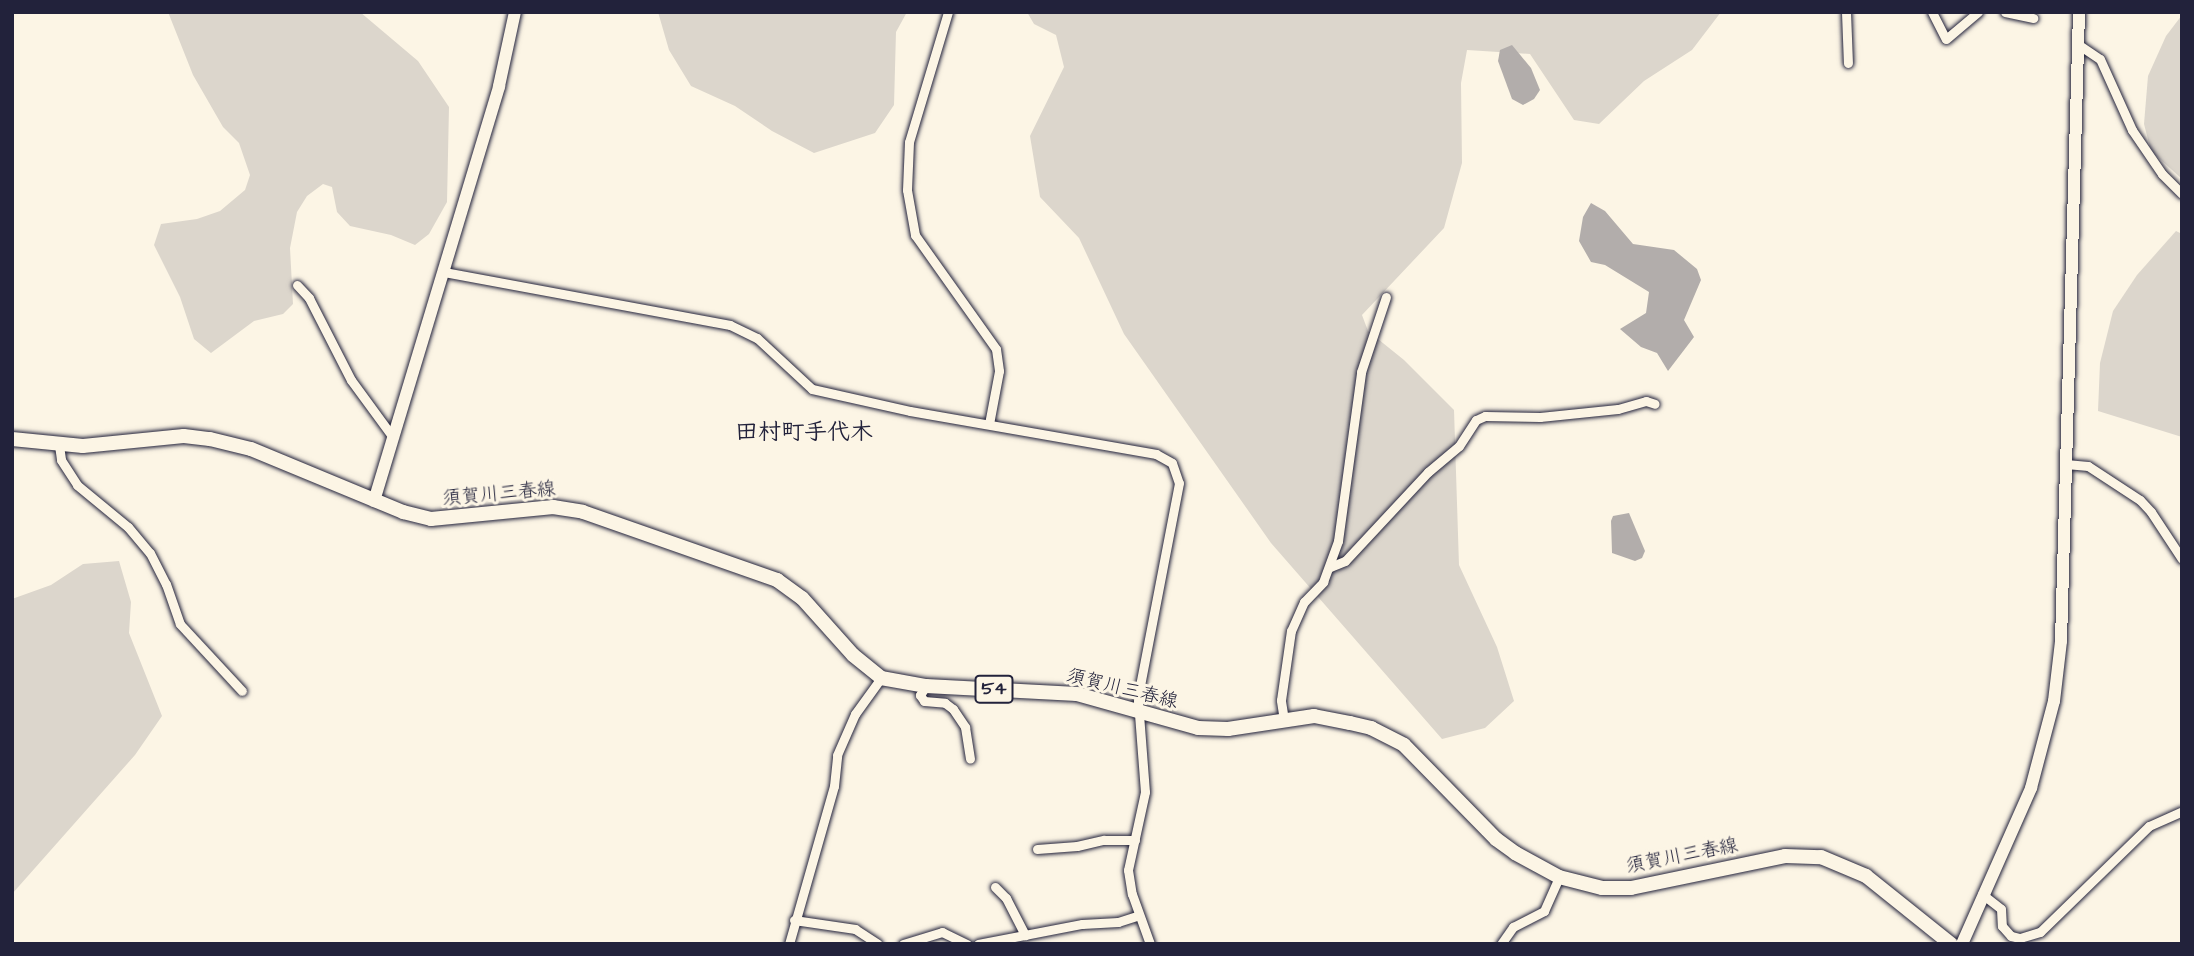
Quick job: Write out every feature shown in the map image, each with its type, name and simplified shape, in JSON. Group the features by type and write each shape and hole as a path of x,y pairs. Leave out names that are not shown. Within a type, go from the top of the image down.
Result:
{"main road":[{"name":"須賀川三春線","path":"12,439 58,445 184,436 210,439 251,449 374,500 430,519 568,508 641,531 784,584 860,663 881,678 926,686 1077,694 1198,728 1218,729 1314,716 1371,728 1404,745 1496,839 1515,853 1559,877 1602,888 1631,888 1785,856 1821,857 1866,876 1951,944"}],"street":[{"path":"374,500 499,86 515,12"},
{"path":"948,12 908,142 907,190 915,235 996,349 999,371 989,425"},
{"path":"1846,12 1849,63"},
{"path":"1931,12 1946,39 1978,12"},
{"path":"2005,12 2033,18"},
{"path":"1962,944 2031,788 2054,701 2061,641 2079,12"},
{"path":"2079,45 2100,59 2132,130 2162,174 2182,194"},
{"path":"444,272 730,324 757,338 792,373 813,389 989,425 1164,456 1176,470 1179,483 1139,685 1145,792 1128,870 1132,894 1150,944"},
{"path":"297,285 309,298 351,380 392,436"},
{"path":"1284,720 1281,700 1291,631 1304,602 1323,582 1338,541 1361,372 1386,297"},
{"path":"1330,568 1345,561 1428,472 1459,446 1476,420 1485,416 1541,416 1618,409 1646,401 1655,404"},
{"path":"58,445 61,460 76,485 128,527 150,553 166,583 180,624 242,691"},
{"path":"2066,464 2088,467 2140,500 2182,559"},
{"path":"789,944 834,786 837,755 855,714 881,678"},
{"path":"926,686 920,695 924,701 945,703 953,709 965,727 970,759"},
{"path":"1982,894 2001,909 2002,926 2011,936 2020,938 2040,932 2149,826 2182,811"},
{"path":"1037,849 1077,846 1104,840 1135,840"},
{"path":"1501,944 1513,926 1544,911 1559,877"},
{"path":"995,887 1006,898 1037,944"},
{"path":"978,944 1098,922 1118,922 1139,915"},
{"path":"794,920 855,929 878,944"},
{"path":"903,944 942,932 967,944"}],"shaded area":[{"path":"168,12 360,12 418,61 449,107 447,202 429,234 415,245 391,235 350,226 337,212 332,187 323,184 307,196 297,212 290,248 293,304 283,314 254,321 211,353 194,339 180,297 154,245 161,224 197,219 220,211 245,190 250,175 239,143 223,127 193,75"},
{"path":"658,12 907,12 896,32 894,105 875,133 814,153 772,131 735,106 691,86 669,50"},
{"path":"1027,12 1721,12 1692,50 1644,81 1599,124 1574,120 1530,54 1467,50 1461,83 1462,163 1444,228 1362,315 1368,331 1404,360 1454,410 1459,565 1497,647 1514,701 1485,728 1442,739 1271,543 1124,334 1079,238 1040,197 1030,136 1064,67 1056,35 1034,24"},
{"path":"2182,15 2182,179 2151,151 2144,124 2148,76 2166,36"},
{"path":"1512,45 1531,68 1540,90 1534,99 1523,105 1512,99 1498,61 1500,50"},
{"path":"1591,203 1605,211 1633,244 1674,250 1697,269 1701,280 1684,320 1694,337 1668,371 1657,353 1641,347 1620,329 1646,313 1649,292 1605,265 1591,262 1579,241 1583,217"},
{"path":"2176,231 2182,234 2182,437 2098,411 2100,363 2113,311 2137,275"},
{"path":"1629,513 1645,551 1642,558 1635,561 1612,553 1613,516"},
{"path":"119,561 131,602 129,633 162,716 135,755 12,894 12,599 51,585 83,564"}],"district":[{"name":"田村町手代木","path":"804,432"}]}
